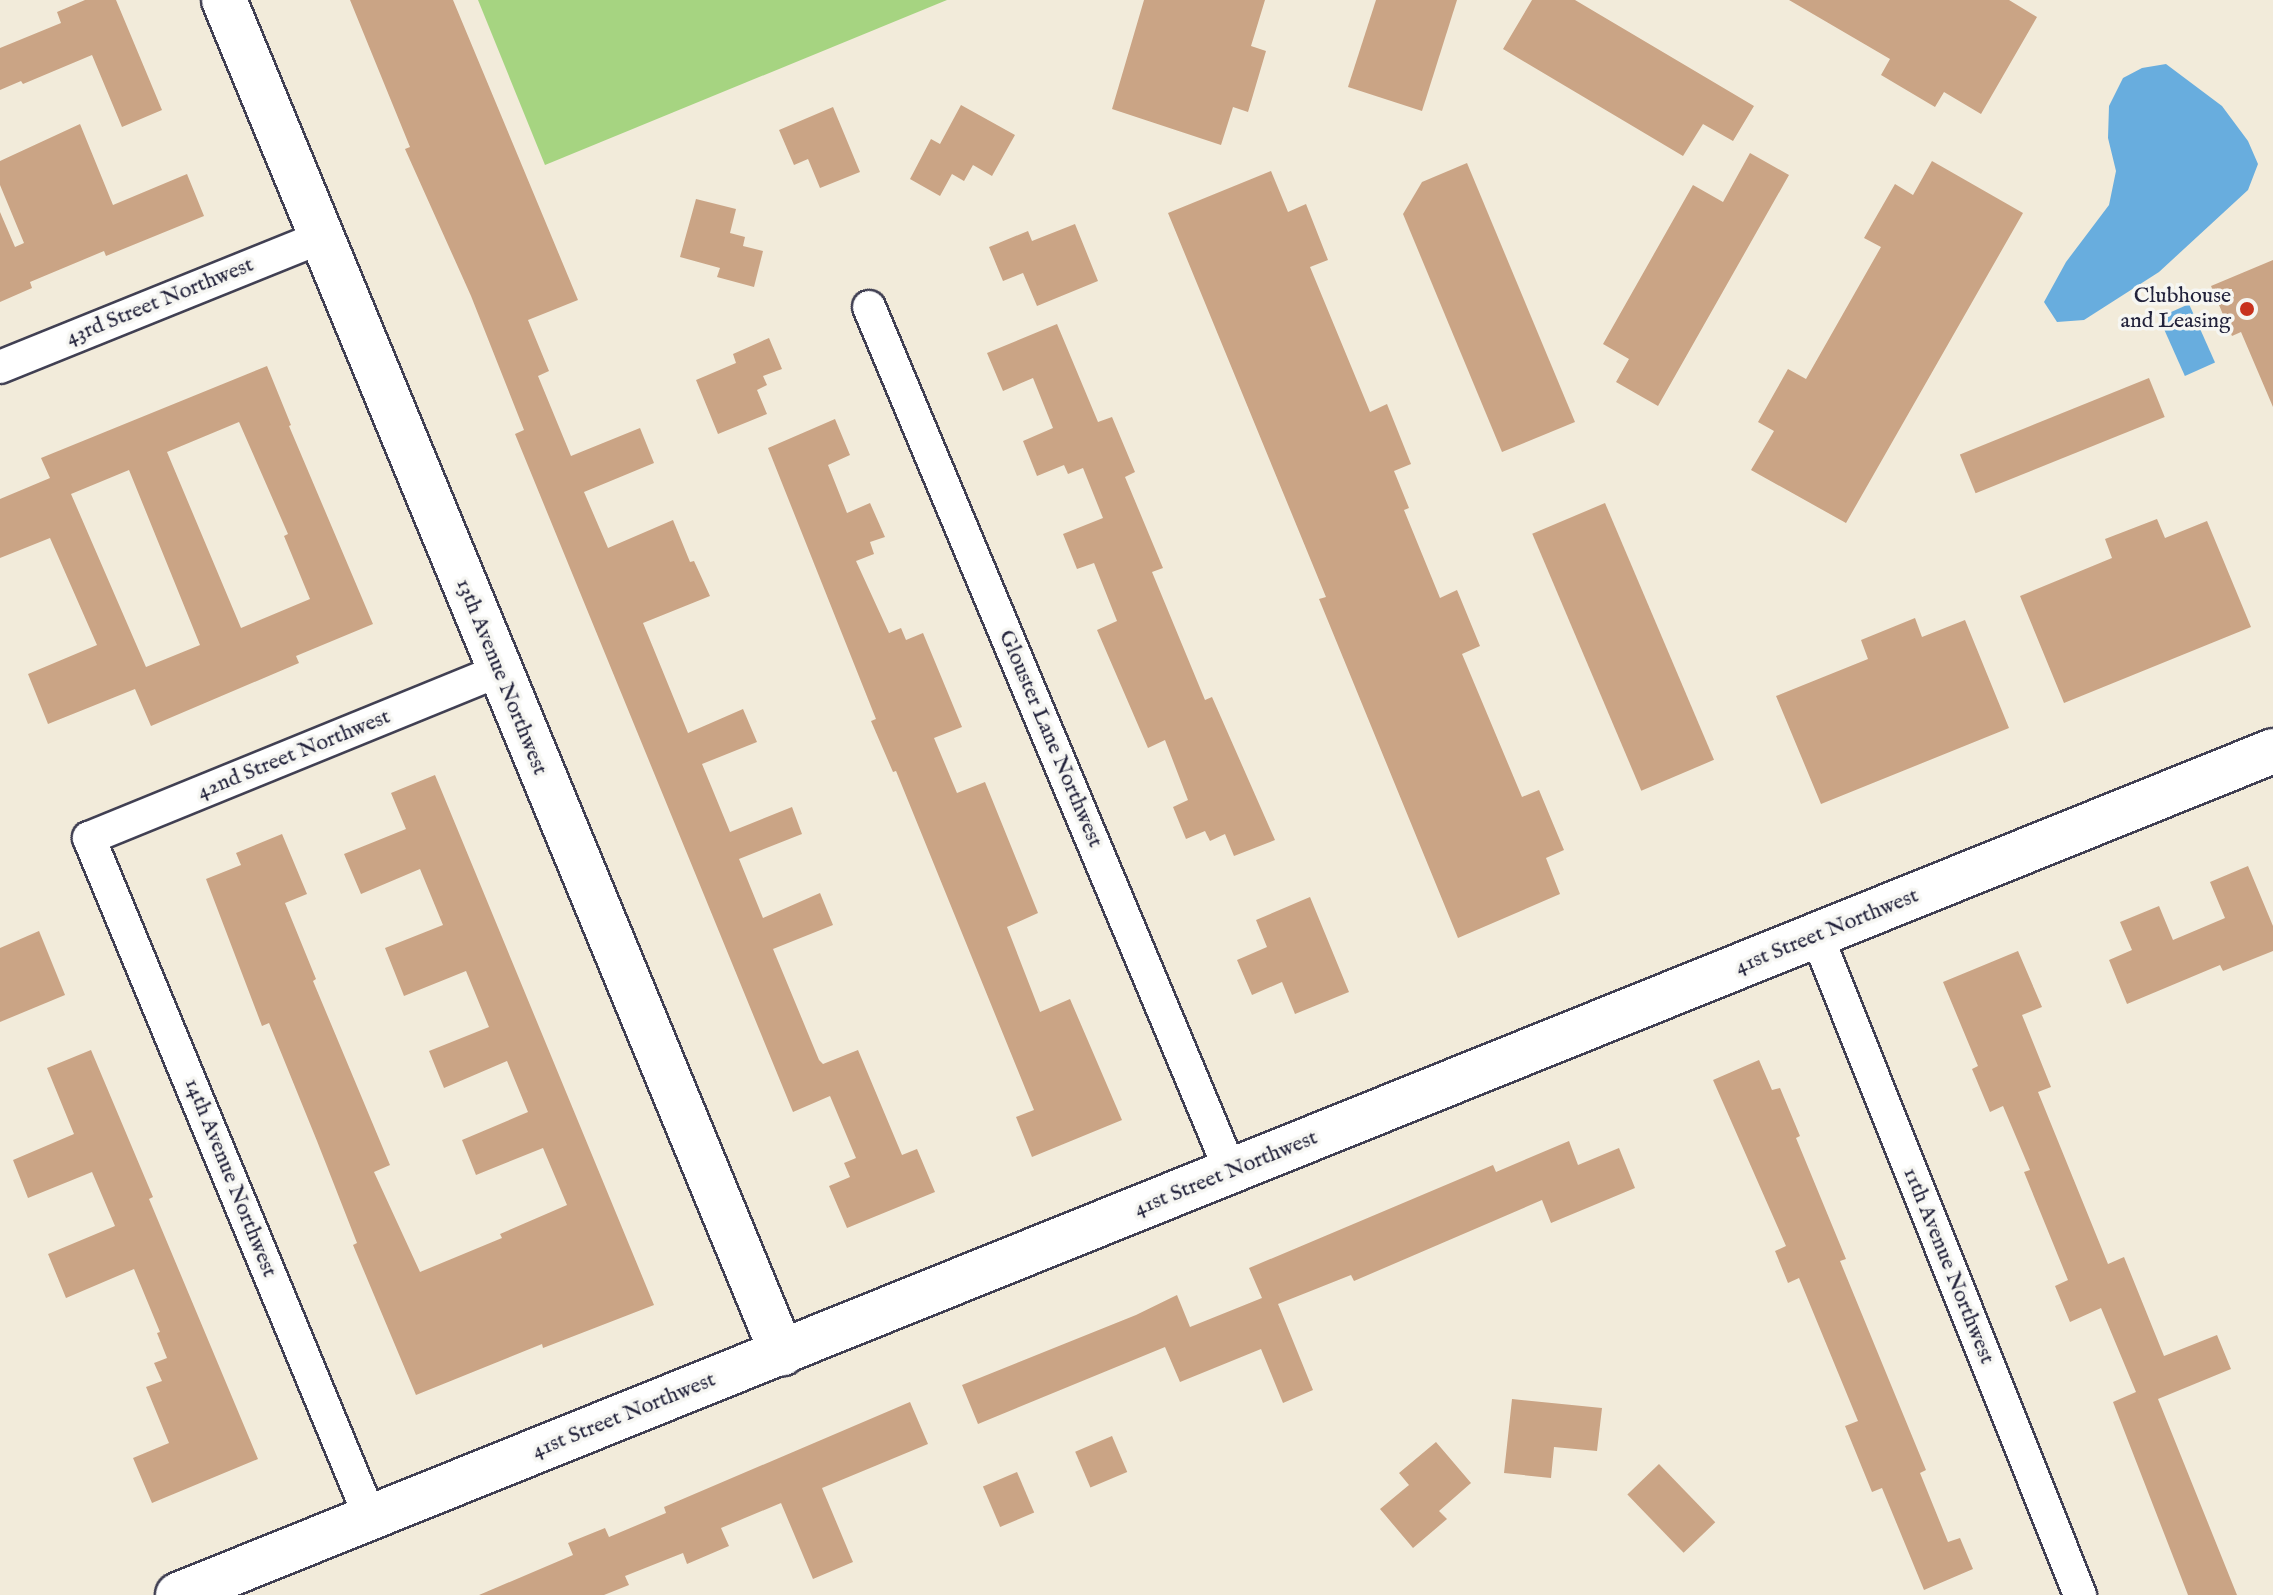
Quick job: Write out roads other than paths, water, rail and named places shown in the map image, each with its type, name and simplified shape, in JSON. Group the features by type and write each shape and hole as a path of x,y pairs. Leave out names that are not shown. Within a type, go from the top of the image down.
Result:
{"main road":[{"name":"13th Avenue Northwest","path":"224,0 498,671 782,1353"},
{"name":"41st Street Northwest","path":"178,1595 2273,751"}],"street":[{"name":"43rd Street Northwest","path":"0,367 321,237"},
{"name":"Glouster Lane Northwest","path":"869,307 1231,1172"},
{"name":"42nd Street Northwest","path":"89,838 498,671"},
{"name":"14th Avenue Northwest","path":"89,838 370,1517"},
{"name":"11th Avenue Northwest","path":"1817,936 2080,1595"}],"water":[{"path":"2166,64 2222,106 2248,141 2258,164 2248,190 2159,272 2084,320 2057,322 2044,302 2066,262 2109,205 2116,171 2108,138 2109,106 2123,78 2142,68"},
{"path":"2189,304 2215,362 2185,376 2159,317"}],"place":[{"name":"Clubhouse and Leasing","path":"2247,309"}]}
